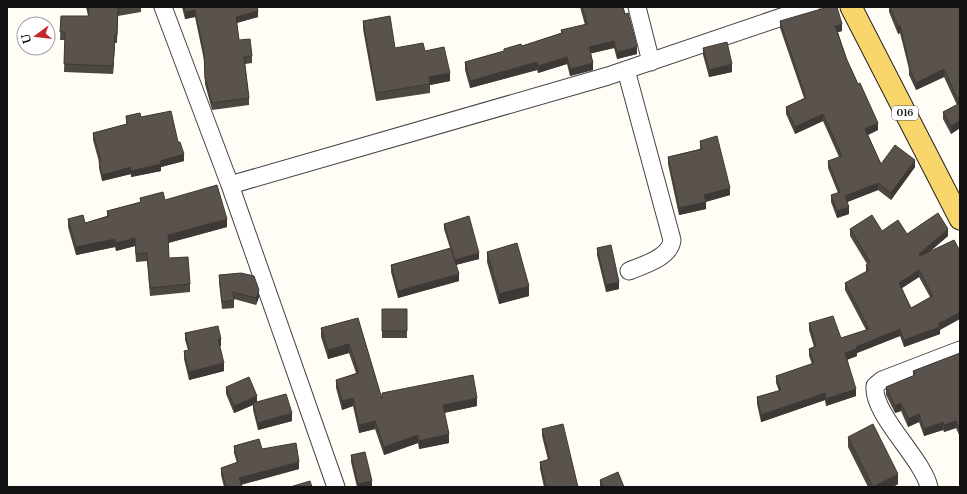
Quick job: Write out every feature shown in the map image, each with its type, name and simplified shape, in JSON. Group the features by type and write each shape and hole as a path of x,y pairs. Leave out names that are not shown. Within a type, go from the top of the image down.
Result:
{"main road":[{"name":"016","path":"851,7 960,220"}],"street":[{"path":"163,7 230,185 336,487"},
{"path":"637,7 651,62"},
{"path":"230,185 626,70 811,7"},
{"path":"626,70 672,240 671,244 664,253 629,271"},
{"path":"929,487 927,478 922,469 910,455 882,409 875,392 875,386 882,380 960,350"}],"building":[{"path":"88,7 122,7 118,8 117,35 115,35 113,66 64,64 65,32 60,32 61,16 89,16"},
{"path":"184,7 257,7 258,11 236,17 239,40 250,39 252,56 244,57 249,98 212,103 205,78 204,53 195,10 185,12"},
{"path":"582,7 623,7 625,14 628,13 637,47 617,52 614,41 589,47 593,63 570,69 567,57 538,66 537,62 470,81 465,62 504,51 504,49 521,44 522,46 562,33 561,30 587,24"},
{"path":"828,7 837,7 842,24 835,26 847,60 858,84 860,83 878,123 865,129 881,164 895,145 915,160 891,193 878,183 845,196 849,207 837,211 831,195 840,192 828,161 842,156 823,114 795,127 786,107 806,98 780,21"},
{"path":"890,7 960,7 960,97 957,98 944,69 916,83 909,68 900,26 898,26"},
{"path":"390,16 395,48 423,43 425,51 444,47 450,73 429,77 430,84 376,93 363,21"},
{"path":"727,42 732,64 709,70 703,48"},
{"path":"960,103 960,121 951,126 943,112"},
{"path":"171,111 178,142 180,142 184,154 160,161 161,164 131,171 131,167 102,175 99,162 101,161 93,133 127,124 126,116 140,113 141,117"},
{"path":"717,136 730,188 704,195 706,202 679,208 668,157 702,149 700,141"},
{"path":"217,185 227,219 168,235 169,258 188,257 190,284 150,288 147,253 136,254 135,238 116,243 115,239 76,247 68,219 83,215 85,223 109,216 107,211 141,202 140,198 163,192 165,200"},
{"path":"938,213 948,229 919,254 920,256 954,240 960,251 960,312 938,324 940,327 904,340 900,329 845,353 856,389 826,399 825,393 761,415 757,397 781,390 776,376 814,363 809,349 816,346 809,323 833,316 841,338 869,329 845,283 869,270 866,265 870,262 850,229 872,215 882,231 898,220 907,234","holes":["919,270 933,296 911,308 899,283"]},
{"path":"469,216 479,253 455,260 444,224"},
{"path":"517,243 529,286 499,294 487,252"},
{"path":"611,245 619,282 606,285 597,248"},
{"path":"451,248 459,274 398,291 391,265"},
{"path":"241,273 254,276 259,290 256,298 233,292 234,300 222,302 219,275"},
{"path":"382,309 407,309 407,331 382,331"},
{"path":"358,318 382,399 382,393 473,375 477,398 443,405 449,434 419,441 418,435 384,447 375,421 359,425 353,398 342,401 336,380 359,373 349,344 328,350 321,328"},
{"path":"218,326 221,339 218,339 224,363 189,372 184,351 189,350 185,333"},
{"path":"960,353 960,430 956,421 944,425 943,422 924,429 919,414 908,419 901,403 895,406 886,387 915,375 913,371"},
{"path":"249,377 257,396 234,406 226,387"},
{"path":"286,394 292,413 258,423 253,403"},
{"path":"563,424 578,487 546,487 540,462 550,459 542,429"},
{"path":"873,424 898,474 873,487 848,437"},
{"path":"259,439 262,449 296,443 299,462 239,478 242,487 226,487 221,468 238,462 234,446"},
{"path":"365,452 372,481 358,484 351,455"},
{"path":"618,472 624,487 603,487 600,480"},
{"path":"310,481 312,487 290,487"}]}
